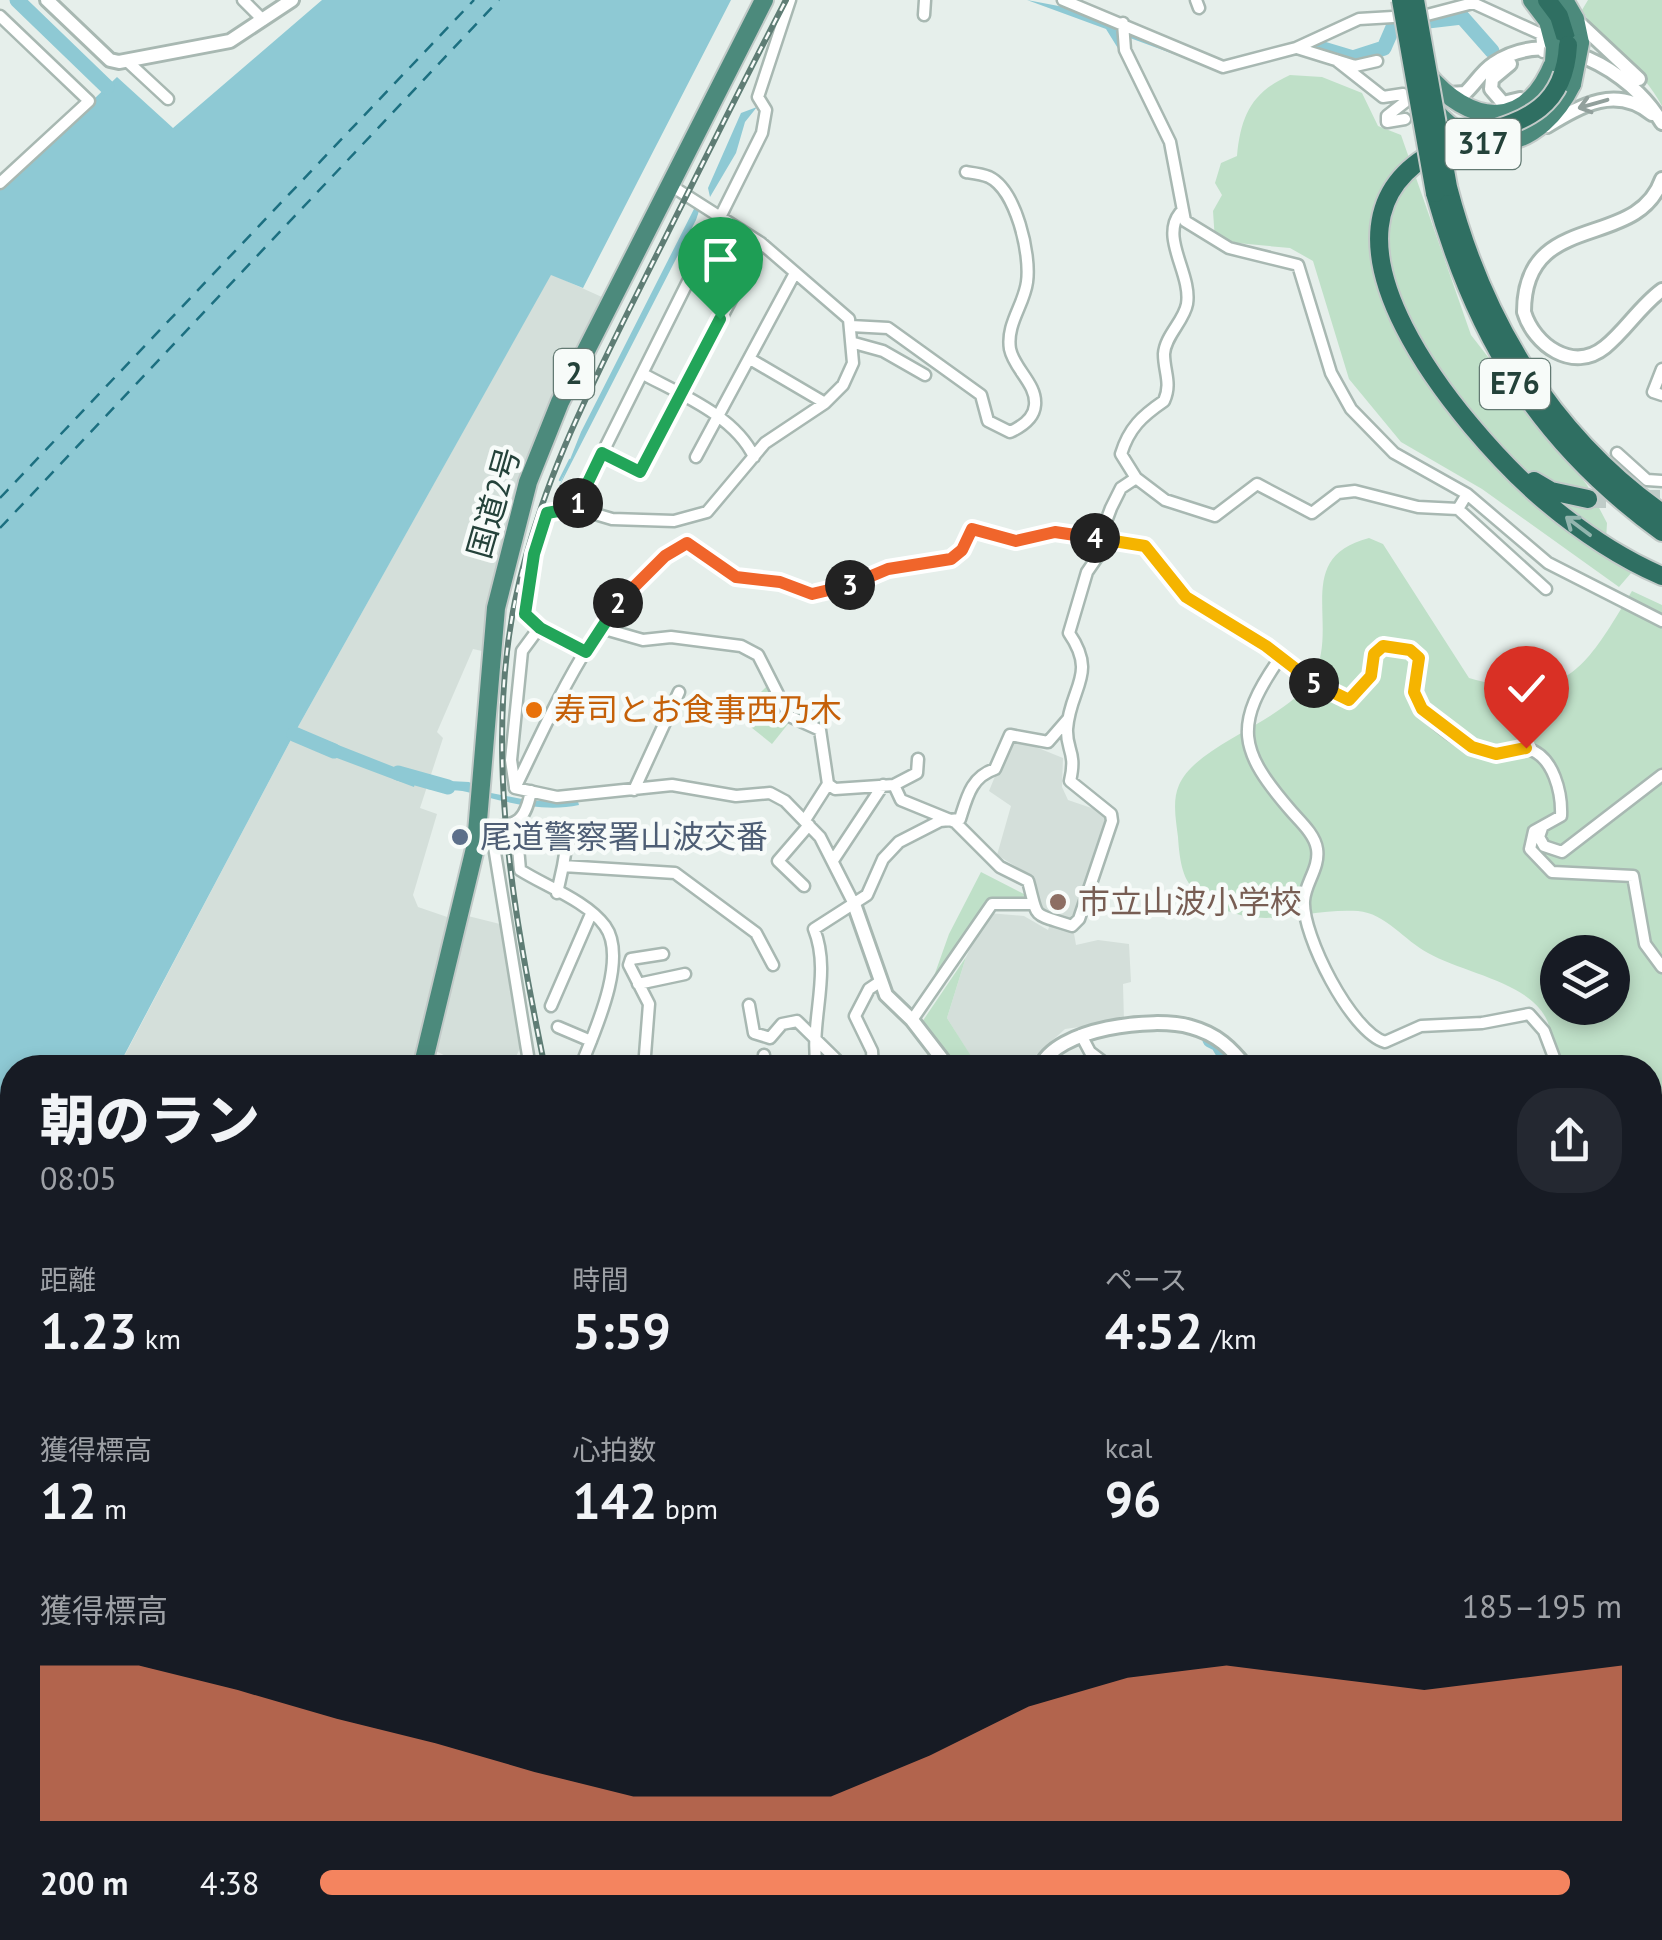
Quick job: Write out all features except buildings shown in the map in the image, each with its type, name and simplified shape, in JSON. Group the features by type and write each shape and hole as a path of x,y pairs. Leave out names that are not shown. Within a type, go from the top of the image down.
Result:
{"highway":[{"name":"国道2号","path":"425,1055 485,828 479,790 496,608 528,482 560,402 764,0"},
{"name":"317","path":"1400,0 1421,93 1455,131 1486,144 1520,138 1553,114 1572,84 1558,54"},
{"name":"E76","path":"1400,0 1441,190 1471,303 1514,382 1580,462 1662,532"},
{"name":"E76","path":"1415,0 1441,190 1484,296 1526,374 1590,452 1662,513"},
{"path":"1532,0 1548,22 1558,54"},
{"path":"1547,0 1559,16 1558,86 1538,110 1514,124 1448,145 1415,164 1386,206 1380,229 1380,261 1386,286 1439,384 1480,438 1541,498 1588,534 1662,576"},
{"name":"317","path":"1416,61 1460,107 1485,116 1512,111 1533,98 1575,20 1564,0"},
{"path":"1439,384 1482,435 1530,479 1551,491 1588,499"}],"street":[{"path":"48,0 110,60 127,61 230,42 292,0"},
{"path":"243,0 263,20"},
{"path":"575,508 722,219 765,123 766,110 758,97 790,0"},
{"path":"924,16 926,0"},
{"path":"1062,0 1123,30 1223,67 1296,48 1359,19 1427,16 1473,3 1541,34 1558,54"},
{"path":"0,16 89,101 0,183"},
{"path":"1575,20 1639,80 1662,114"},
{"path":"1123,30 1126,50 1170,142 1180,213 1173,242 1183,268 1187,304 1164,352 1169,382 1164,400 1140,417 1126,436 1121,454 1136,478 1165,500 1215,516 1258,484 1312,513 1338,494 1355,491 1418,507 1458,508 1546,590"},
{"path":"1296,48 1314,50 1355,66 1378,61"},
{"path":"1558,54 1525,97 1510,103 1496,98 1492,79 1503,67 1552,58 1596,67 1650,102"},
{"path":"1438,88 1456,96 1475,84 1491,65 1512,56 1558,54 1598,62 1633,84 1650,102 1662,126"},
{"path":"1336,60 1383,96 1403,94 1405,102 1388,116 1387,122 1406,119"},
{"path":"127,61 168,99"},
{"path":"1520,138 1580,106 1615,98 1638,104 1662,126"},
{"path":"851,326 888,328 981,395 988,421 998,429 1010,432 1030,418 1036,406 1033,391 1010,350 1010,330 1027,287 1028,269 1014,213 1005,191 989,177 966,172"},
{"path":"1662,179 1637,211 1547,250 1526,278 1524,312 1552,350 1576,357 1606,346 1642,304 1662,290"},
{"path":"586,652 540,628 524,607 547,513 575,508 612,519 690,518 716,506 765,444 825,403 843,385 853,363 849,319 761,244 670,184"},
{"path":"1180,213 1206,237 1229,248 1298,265 1331,373 1351,409 1404,460 1467,494 1548,563 1662,622"},
{"path":"602,453 640,472 761,244"},
{"path":"696,457 796,273"},
{"path":"854,343 882,351 925,375"},
{"path":"750,359 825,403"},
{"path":"1662,369 1653,392 1662,395"},
{"path":"643,374 719,418 747,442 754,457"},
{"path":"1617,453 1647,480 1662,481"},
{"path":"888,785 900,800 956,822 1000,867 1028,882 1030,904 1037,914 1072,926 1079,919 1112,820 1111,814 1070,782 1075,758 1066,734 1068,718 1084,677 1078,646 1069,632 1086,572 1105,546 1105,524 1111,508 1121,488 1136,478"},
{"path":"1458,508 1467,494"},
{"path":"515,788 586,652 626,592 665,556 687,543 736,577 780,582 821,594 888,569 951,559 962,550 972,529 1016,541 1055,532 1108,540 1145,546 1186,597 1302,676 1349,700 1371,676 1374,654 1383,646 1410,650 1419,658 1414,692 1422,709 1472,747 1496,754 1526,748 1540,756 1554,774 1562,800 1561,816 1534,832 1530,849 1552,872 1633,876 1645,944 1662,967"},
{"path":"515,788 511,760 522,651 540,628"},
{"path":"601,628 643,640 671,637 742,646 758,655 789,716 820,730 828,784 778,862 804,886"},
{"path":"1280,658 1254,694 1247,723 1248,748 1318,851 1306,888 1306,917 1331,979 1356,1020 1372,1038 1384,1042 1421,1026 1464,1026 1530,1014 1544,1031 1553,1055"},
{"path":"634,790 679,692"},
{"path":"956,822 969,789 982,773 995,768 1010,735 1048,742 1068,718"},
{"path":"1055,734 1072,750"},
{"path":"828,784 835,789 888,785 917,773 918,759"},
{"path":"1542,828 1539,837 1544,846 1562,852 1662,775"},
{"path":"515,788 556,797 672,785 736,796 770,793 806,823 834,859 886,995 912,1020 938,1055"},
{"path":"834,859 888,785"},
{"path":"531,792 528,809 516,824 520,870 592,914 610,937 610,982 585,1055"},
{"path":"816,1055 814,1034 822,950 814,929 867,895 884,859 899,842 940,821 956,822"},
{"path":"516,824 485,828 528,1055"},
{"path":"557,893 569,830"},
{"path":"563,866 676,874 756,933 773,964"},
{"path":"912,1020 976,932 984,911 992,904 1030,904"},
{"path":"551,1006 592,914"},
{"path":"645,1055 650,1004 628,965 631,958 662,954"},
{"path":"638,984 685,974"},
{"path":"872,1055 855,1016 868,989 880,980"},
{"path":"749,1005 754,1033 770,1038 782,1024 797,1020 834,1055"},
{"path":"1051,1055 1064,1040 1155,1022 1191,1026 1227,1042 1238,1055"},
{"path":"558,1028 591,1041"},
{"path":"1081,1035 1094,1055"}],"shaded area":[{"path":"551,274 604,298 494,584 482,651 473,649 437,732 443,738 420,808 437,814 413,895 418,907 453,919 419,1055 125,1055 294,734"},
{"name":"市立山波小学校","path":"1011,737 1063,758 1062,787 1068,800 1106,813 1109,819 1072,922 1076,945 1098,940 1129,944 1131,982 1123,984 1124,1021 1065,1029 1036,1055 970,1055 947,1018 966,957 988,913 1024,916 1048,930 1053,915 1039,910 1035,878 997,855 1011,806 989,791"},
{"path":"468,916 500,924 522,1044 517,1055 444,1055 434,1050"}],"green space":[{"path":"1588,0 1662,0 1662,106 1644,80 1591,23 1582,10"},
{"path":"1290,75 1322,77 1362,93 1378,126 1401,135 1471,335 1587,485 1607,523 1605,557 1638,565 1619,587 1482,489 1401,442 1349,379 1313,261 1290,248 1215,241 1213,211 1222,195 1215,183 1221,163 1237,156 1242,128 1258,97"},
{"path":"1369,538 1383,544 1469,678 1502,685 1529,687 1570,674 1586,660 1632,591 1662,605 1662,1055 1548,1055 1551,1040 1548,1025 1630,1025 1630,935 1540,935 1540,1010 1516,990 1428,953 1368,913 1336,911 1253,917 1233,913 1192,887 1180,857 1175,811 1179,785 1204,757 1284,707 1313,677 1323,637 1324,577 1331,561 1345,548"},
{"path":"768,685 788,724 772,744 737,716"},
{"path":"981,872 1026,895 1023,900 992,899 928,993 949,934"},
{"path":"966,957 947,1018 970,1055 947,1055 922,1022"}],"water":[{"path":"322,0 731,0 583,288 551,275 294,734 124,1055 0,1055 0,189 117,77 173,128"},
{"path":"1027,0 1069,8 1212,67 1236,69 1288,55 1225,73 1122,36 1119,50 1106,29"},
{"path":"757,107 745,122 736,153 710,197 708,188 741,113"},
{"path":"696,205 700,208 696,220 559,487 581,432"},
{"path":"318,737 417,776 414,787 313,749"},
{"path":"430,780 469,782 486,792 532,801 577,798 579,805 537,807 462,791 427,789"}],"waterway":[{"path":"17,0 107,87"},
{"path":"1313,46 1353,58 1384,48 1394,25 1462,17 1492,51"},
{"path":"560,480 570,460"},
{"path":"294,734 334,751"},
{"path":"398,773 448,787"},
{"path":"1210,1040 1224,1055"}],"ferry route":[{"path":"0,498 474,0"},
{"path":"0,528 499,0"}],"tunnel":[{"path":"1588,499 1662,499"}],"railway":[{"path":"543,1055 514,894 503,776 506,659 515,601 538,516 587,395 786,0"}],"place":[{"name":"寿司とお食事西乃木","path":"534,710"},
{"name":"尾道警察署山波交番","path":"460,837"},
{"name":"市立山波小学校","path":"1058,902"}],"route":[{"path":"720,319 640,472 602,453 575,508 551,509 547,513 524,607 525,614 557,638 586,652 626,592 665,556 687,543 736,577 780,582 821,594 888,569 951,559 962,550 972,529 1016,541 1068,532 1145,546 1186,597 1266,646 1302,676 1349,700 1371,676 1374,654 1383,646 1410,650 1419,658 1414,692 1422,709 1472,747 1496,754 1526,748"}]}
